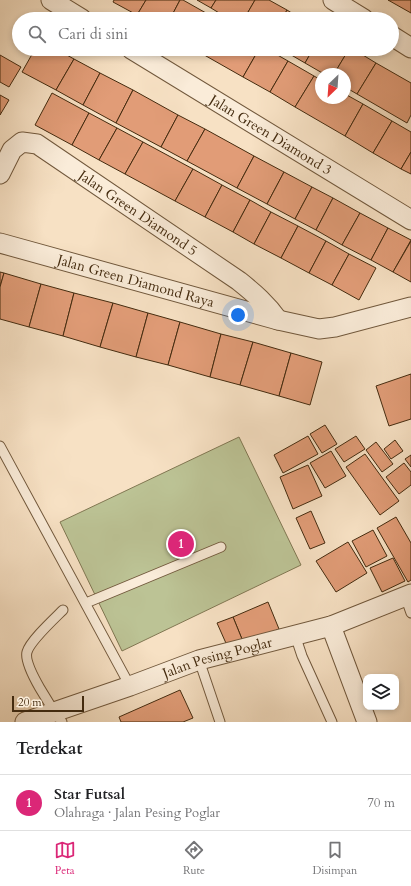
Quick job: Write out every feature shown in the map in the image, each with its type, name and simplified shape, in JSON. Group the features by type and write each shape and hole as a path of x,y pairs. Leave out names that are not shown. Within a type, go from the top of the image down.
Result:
{"street":[{"path":"51,0 71,12"},
{"path":"333,0 353,12"},
{"path":"399,40 411,48"},
{"name":"Jalan Green Diamond 3","path":"142,56 411,220"},
{"name":"Jalan Green Diamond 5","path":"0,174 12,150 22,142 37,144 239,281 259,296 278,320"},
{"name":"Jalan Green Diamond Raya","path":"0,243 278,320 319,329 335,327 411,307"},
{"name":"Jalan Pesing Poglar","path":"24,722 58,717 130,686 199,660 331,626 409,601"},
{"path":"331,626 367,722"}],"lane":[{"path":"0,446 130,686"},
{"path":"86,603 221,547"},
{"path":"58,717 44,696 26,660 27,652 31,644 63,610"},
{"path":"295,635 302,656 332,722"},
{"path":"199,660 220,722"}],"green space":[{"path":"239,437 301,565 122,651 60,522"}],"building":[{"path":"114,0 146,0 139,12 131,12 113,2"},
{"path":"146,0 180,0 174,12 139,12"},
{"path":"180,0 183,0 204,12 174,12"},
{"path":"197,0 216,0 211,8"},
{"path":"216,0 255,0 248,12 218,12 211,8"},
{"path":"255,0 269,0 287,10 286,12 248,12"},
{"path":"388,0 411,0 411,13"},
{"path":"0,55 21,67 9,87 0,82"},
{"path":"31,56 69,56 74,59 56,90 22,72"},
{"path":"206,56 255,56 243,77"},
{"path":"255,56 279,56 288,61 270,92 243,77"},
{"path":"293,56 309,56 305,63"},
{"path":"309,56 345,56 338,68 315,69 305,63"},
{"path":"345,56 364,56 376,63 357,94 351,90 351,68 338,68"},
{"path":"74,59 100,73 83,105 56,90"},
{"path":"288,61 314,76 295,107 270,92"},
{"path":"376,63 411,83 411,115 407,123 357,94"},
{"path":"100,73 133,90 116,123 83,105"},
{"path":"314,76 315,104 351,104 351,97 363,104 345,136 295,107"},
{"path":"133,90 178,115 161,147 116,123"},
{"path":"52,93 89,113 72,145 35,125"},
{"path":"0,95 9,100 0,115"},
{"path":"363,104 392,121 373,153 345,136"},
{"path":"89,113 117,128 99,160 72,145"},
{"path":"178,115 205,129 187,161 161,147"},
{"path":"392,121 411,132 411,152 401,169 373,153"},
{"path":"117,128 143,142 125,174 99,160"},
{"path":"205,129 254,156 237,188 187,161"},
{"path":"143,142 193,169 175,201 125,174"},
{"path":"411,152 411,174 401,169"},
{"path":"254,156 284,172 267,204 237,188"},
{"path":"193,169 222,185 205,217 175,201"},
{"path":"284,172 312,187 295,219 267,204"},
{"path":"222,185 250,200 233,232 205,217"},
{"path":"312,187 333,198 316,230 295,219"},
{"path":"333,198 360,213 342,245 316,230"},
{"path":"250,200 271,212 254,244 233,232"},
{"path":"271,212 298,226 281,258 254,244"},
{"path":"360,213 388,228 371,260 342,245"},
{"path":"298,226 326,241 309,273 281,258"},
{"path":"388,228 411,240 393,272 371,260"},
{"path":"326,241 349,254 332,285 309,273"},
{"path":"411,241 411,282 393,272"},
{"path":"349,254 376,268 359,300 332,285"},
{"path":"0,272 4,273 0,287"},
{"path":"4,273 41,284 29,327 0,319 0,287"},
{"path":"41,284 74,293 63,336 29,327"},
{"path":"74,293 113,303 100,347 63,336"},
{"path":"113,303 148,313 136,357 100,347"},
{"path":"148,313 180,322 168,365 136,357"},
{"path":"180,322 221,334 210,377 168,365"},
{"path":"221,334 253,342 240,385 210,377"},
{"path":"253,342 291,353 279,396 240,385"},
{"path":"291,353 322,362 310,405 279,396"},
{"path":"411,374 411,419 389,426 376,386"},
{"path":"325,425 337,444 322,453 310,434"},
{"path":"308,436 318,454 283,473 274,455"},
{"path":"356,436 365,449 344,462 335,449"},
{"path":"395,440 403,451 391,459 384,449"},
{"path":"376,442 393,464 382,472 366,450"},
{"path":"331,451 346,476 325,488 310,463"},
{"path":"365,454 399,501 380,515 346,467"},
{"path":"411,455 411,467 405,459"},
{"path":"404,463 411,472 411,485 399,494 386,477"},
{"path":"308,465 322,496 293,509 280,477"},
{"path":"311,511 325,543 310,549 296,518"},
{"path":"396,517 411,543 411,580 408,582 377,528"},
{"path":"373,530 387,556 366,567 352,541"},
{"path":"348,542 367,573 336,592 316,561"},
{"path":"393,558 405,581 382,592 370,568"},
{"path":"268,602 279,629 244,644 233,617"},
{"path":"233,617 244,644 229,650 217,623"},
{"path":"180,690 193,718 183,722 121,722 119,717"}],"place":[{"name":"Star Futsal","path":"181,544"}]}
